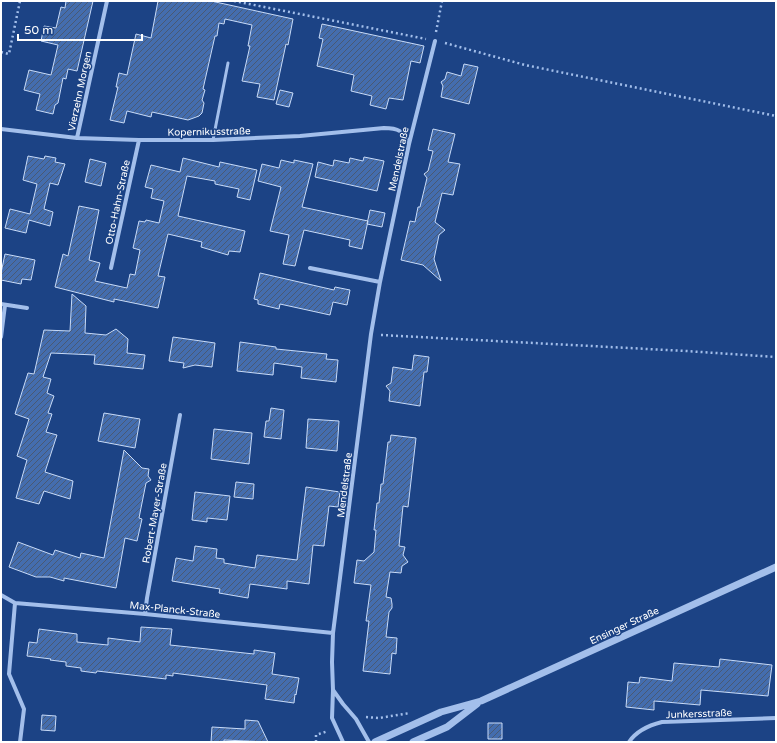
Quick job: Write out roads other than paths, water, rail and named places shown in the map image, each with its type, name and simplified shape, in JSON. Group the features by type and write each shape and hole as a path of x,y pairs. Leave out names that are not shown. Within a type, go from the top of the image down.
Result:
{"street":[{"name":"Vierzehn Morgen","path":"77,138 107,1"},
{"name":"Mendelstraße","path":"342,742 332,718 333,633 371,334 380,282 409,144 435,41"},
{"name":"Kopernikusstraße","path":"1,129 77,138 213,140 300,136 394,128 401,131 406,136 409,144"},
{"name":"Otto-Hahn-Straße","path":"111,268 139,140"},
{"path":"310,268 380,282"},
{"path":"1,337 3,305 27,308"},
{"name":"Robert-Mayer-Straße","path":"145,614 146,598 180,415"},
{"name":"Ensinger Straße","path":"375,742 441,712 481,701 776,567"},
{"path":"1,595 14,603 9,674 24,709 20,742"},
{"name":"Max-Planck-Straße","path":"14,603 145,614 333,633"},
{"path":"333,690 356,718 369,742"},
{"name":"Ensinger Straße","path":"413,742 447,727 481,701"},
{"name":"Junkersstraße","path":"629,742 646,727 662,722 776,718"}],"lane":[{"path":"213,140 228,62"}]}
